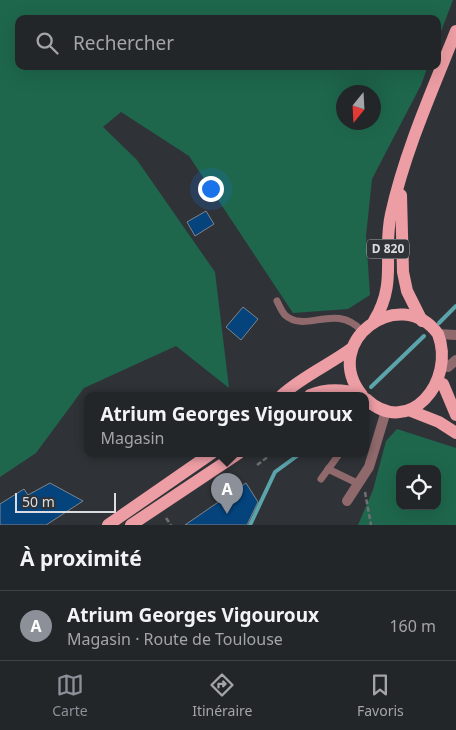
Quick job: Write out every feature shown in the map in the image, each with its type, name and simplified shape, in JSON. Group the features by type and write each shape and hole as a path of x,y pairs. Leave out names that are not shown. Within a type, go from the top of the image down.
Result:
{"main road":[{"name":"D 820","path":"374,321 382,308 388,292 390,216 401,176 456,31"},
{"name":"D 820","path":"401,176 403,272 408,291 422,321"},
{"path":"360,392 352,380 349,364 352,348 362,331 374,321 390,315 407,315 422,321 438,334 452,364 436,396 424,406 411,411 386,411 369,400"},
{"path":"286,392 304,377 328,365 352,348"},
{"path":"443,384 456,415"},
{"path":"320,392 338,389 349,392"},
{"path":"411,411 439,422 456,433"},
{"path":"108,525 206,457"},
{"path":"130,525 233,457"}],"street":[{"path":"438,334 456,335"},
{"path":"347,501 369,467 386,411"}],"lane":[{"path":"277,301 285,315 290,318 301,321 335,317 349,319 362,331"},
{"path":"321,479 337,457"},
{"path":"328,469 359,484"}],"path":[{"path":"257,465 268,457"},
{"path":"359,484 367,494 371,525"}],"green space":[{"path":"0,0 453,0 441,32 441,15 15,15 15,70 427,70 421,85 372,179 366,236 370,295 348,309 293,313 189,156 121,112 103,127 137,160 215,272 229,388 176,346 84,388 36,453 0,477"},
{"path":"397,429 456,448 456,525 358,525 373,490 386,441"}],"building":[{"path":"206,211 214,224 195,236 187,222"},
{"path":"243,307 258,319 241,340 226,327"},
{"path":"50,483 83,501 46,525 0,525 0,504 24,489 28,495"},
{"path":"246,483 258,502 247,525 185,525"}],"waterway":[{"path":"439,323 456,306"},
{"path":"371,387 424,336"},
{"path":"250,525 275,472 296,457"}],"place":[{"name":"Atrium Georges Vigouroux","path":"227,514"}]}
